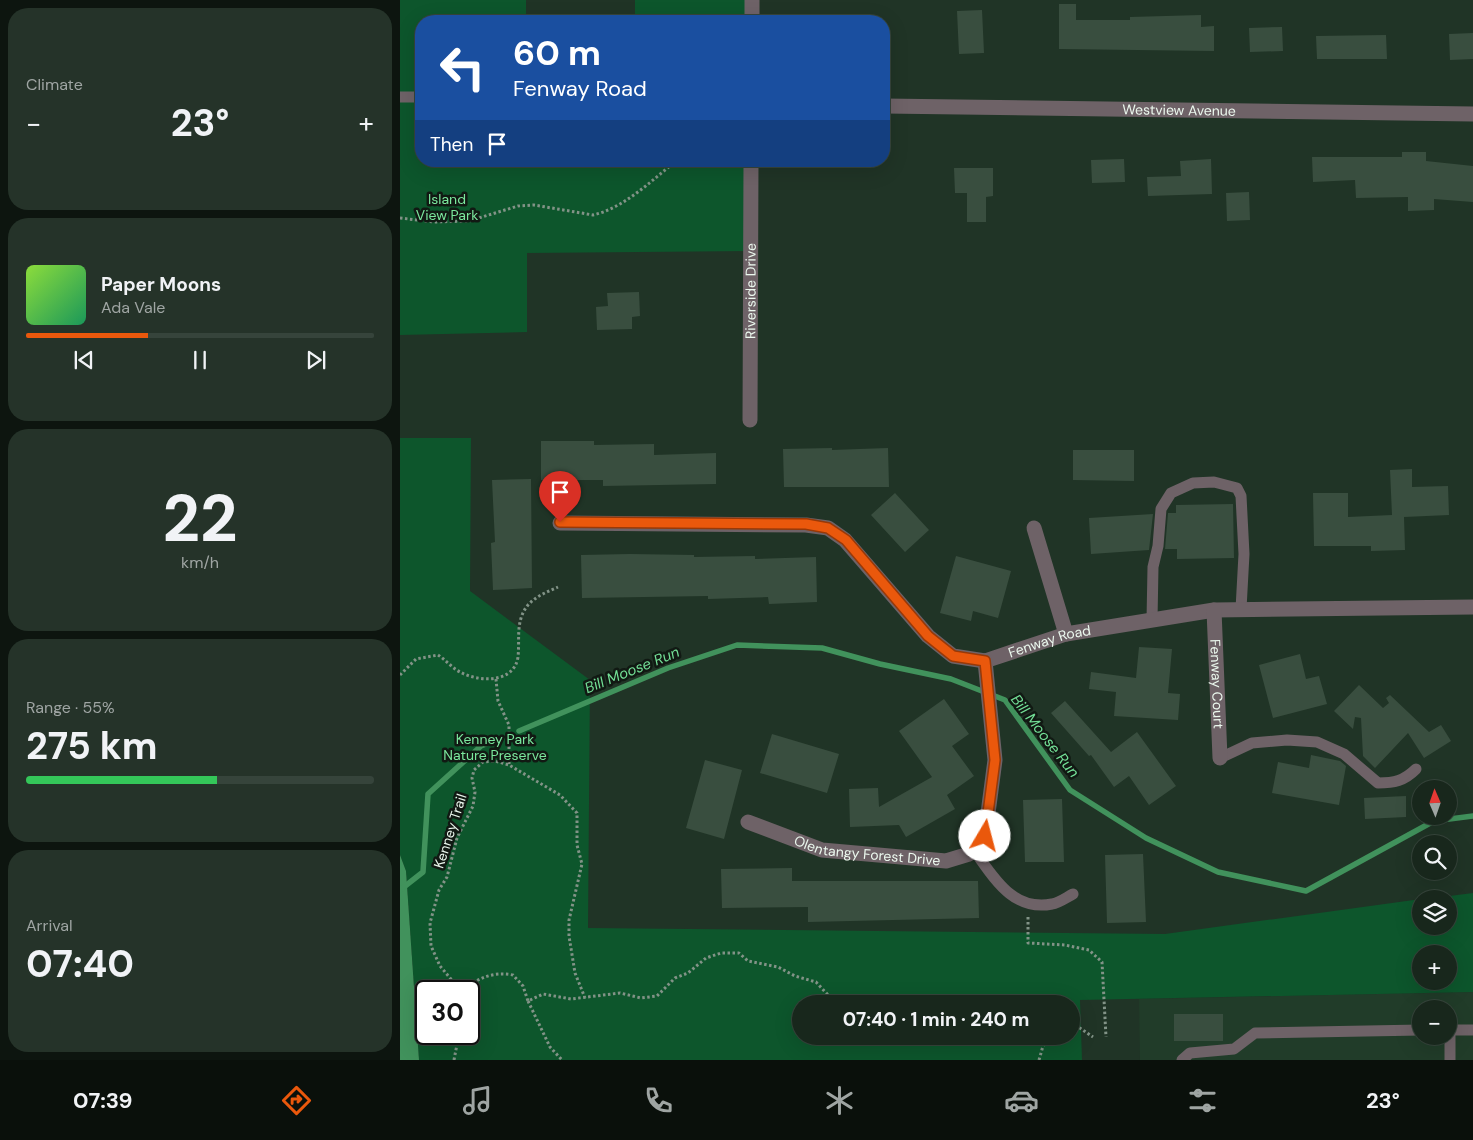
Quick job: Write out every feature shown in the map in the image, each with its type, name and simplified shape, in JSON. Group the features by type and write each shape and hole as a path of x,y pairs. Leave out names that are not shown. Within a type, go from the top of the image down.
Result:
{"street":[{"path":"752,0 752,15"},
{"name":"Westview Avenue","path":"890,106 1473,114"},
{"name":"Riverside Drive","path":"750,420 751,167"},
{"name":"Fenway Road","path":"560,522 806,524 828,528 846,540 928,636 953,656 985,661 1066,634 1214,610 1473,607"},
{"path":"1034,528 1066,634"},
{"name":"Fenway Court","path":"1214,610 1220,758"},
{"path":"973,849 985,836 995,760 985,661"},
{"name":"Olentangy Forest Drive","path":"748,822 822,850 946,861 969,854 973,849"}],"lane":[{"path":"400,97 415,98"},
{"path":"1152,620 1153,567 1158,546 1160,508 1171,493 1193,483 1214,482 1237,488 1241,496 1244,554 1241,609"},
{"path":"1220,758 1252,743 1297,740 1317,742 1344,754 1378,783 1406,779 1416,769"},
{"path":"973,849 1007,894 1027,904 1052,904 1073,894"},
{"path":"1182,1060 1190,1053 1234,1049 1256,1033 1412,1030"},
{"path":"1457,1030 1473,1030"},
{"path":"1450,1045 1450,1060"}],"path":[{"path":"400,218 434,222 469,221 518,206 534,205 593,215 602,213 623,201 652,182 669,167"},
{"path":"400,675 416,659 438,655 460,672 496,679 507,675 514,668 518,658 517,636 520,621 527,606 540,595 558,588"},
{"path":"496,679 498,701 509,725 509,765"},
{"name":"Kenney Trail","path":"452,980 440,966 431,946 430,922 439,890 447,877 458,838 473,806 475,792 472,778 474,770 482,762 495,761 509,765 560,795 576,813 577,845 582,864 569,920 569,936 575,973 585,998"},
{"path":"1027,904 1028,943 1065,945 1089,950 1102,962 1106,1037"},
{"path":"528,1001 543,994 571,1000 620,993 641,998 657,996 675,978 688,973 706,958 721,953 739,953 748,961 771,965 795,976 816,982 828,995"},
{"path":"477,980 499,972 513,974 523,986 550,1047 562,1060"},
{"path":"1080,1028 1093,1037"},
{"path":"454,1060 457,1045"},
{"path":"1039,1060 1044,1045"}],"shaded area":[{"path":"400,855 406,871 415,1002 415,1045 418,1045 419,1060 400,1060"},
{"path":"1473,992 1473,1060 1140,1060 1139,999"}],"green space":[{"name":"Island View Park","path":"400,0 526,0 526,15 415,15 415,167 751,167 751,251 527,253 527,332 400,335"},
{"path":"635,0 752,0 752,15 635,15"},
{"name":"Kenney Park Nature Preserve","path":"400,438 471,438 470,591 590,680 588,928 1165,934 1412,900 1412,935 1457,935 1457,895 1473,893 1473,992 1080,1000 1082,1060 419,1060 418,1045 480,1045 480,980 415,980 415,1002 406,871 400,855"}],"building":[{"path":"1059,4 1076,4 1076,20 1130,20 1130,17 1201,15 1201,27 1214,26 1214,51 1059,49"},
{"path":"982,10 984,53 959,54 957,11"},
{"path":"1282,27 1283,51 1250,52 1249,28"},
{"path":"1473,33 1473,59 1450,60 1449,34"},
{"path":"1386,35 1387,59 1317,59 1316,36"},
{"path":"1402,152 1426,152 1426,161 1473,166 1473,202 1434,199 1434,210 1408,211 1408,197 1356,198 1355,180 1313,182 1312,157 1402,157"},
{"path":"1124,159 1125,182 1092,183 1091,160"},
{"path":"1211,159 1212,194 1148,196 1147,177 1181,176 1180,161"},
{"path":"954,168 993,168 993,196 986,197 986,222 967,222 967,193 955,193"},
{"path":"1249,192 1250,220 1227,221 1226,193"},
{"path":"639,292 640,316 632,317 632,329 597,330 596,307 608,306 607,293"},
{"path":"541,441 594,441 594,445 654,444 654,455 716,453 716,484 603,486 603,480 541,480"},
{"path":"832,448 832,450 888,448 889,487 784,487 783,449"},
{"path":"1073,450 1134,450 1134,481 1073,480"},
{"path":"1412,469 1412,487 1448,486 1449,515 1404,517 1405,550 1371,551 1371,546 1314,546 1313,493 1348,493 1348,517 1392,515 1390,470"},
{"path":"531,479 532,588 493,590 491,543 495,542 492,480"},
{"path":"895,493 929,530 905,552 871,515"},
{"path":"1233,504 1234,558 1177,559 1177,549 1165,549 1168,513 1176,513 1176,505"},
{"path":"1153,514 1149,550 1091,554 1089,518"},
{"path":"581,555 694,555 694,557 755,556 755,559 816,557 817,602 769,604 768,597 708,599 708,596 582,598"},
{"path":"956,556 1011,571 998,618 973,611 971,621 940,613"},
{"path":"1139,647 1172,649 1168,693 1180,694 1178,720 1114,716 1116,692 1089,689 1091,672 1136,678"},
{"path":"1300,654 1306,679 1319,676 1327,704 1273,718 1259,665"},
{"path":"1359,685 1383,708 1389,703 1386,698 1390,695 1429,732 1441,725 1451,741 1424,758 1408,733 1375,768 1363,756 1361,718 1355,717 1353,729 1334,711"},
{"path":"944,699 969,734 952,746 974,776 947,795 955,809 906,837 899,825 850,827 849,789 878,788 879,807 932,777 899,731"},
{"path":"1065,701 1111,752 1137,732 1176,786 1149,805 1129,776 1114,787 1091,755 1089,756 1051,713"},
{"path":"772,734 839,754 827,793 760,773"},
{"path":"1311,755 1340,761 1346,766 1339,805 1272,793 1278,762 1309,768"},
{"path":"705,760 742,770 724,839 686,828"},
{"path":"1406,796 1406,817 1365,819 1364,798"},
{"path":"1062,799 1064,862 1025,862 1023,800"},
{"path":"1143,854 1146,922 1107,923 1105,855"},
{"path":"792,868 792,881 978,881 979,918 808,922 808,907 722,908 721,869"},
{"path":"1174,1014 1223,1014 1223,1041 1174,1041"}],"waterway":[{"name":"Bill Moose Run","path":"519,731 668,668 737,645 822,648 880,664 951,679 1005,700 1070,790 1146,838 1218,872 1306,891 1434,821 1473,816"},
{"name":"Bill Moose Run","path":"400,890 423,872 428,794 481,746 501,738"}],"route":[{"path":"560,522 806,524 828,528 846,540 928,636 953,656 985,661 995,760 985,836"}]}
